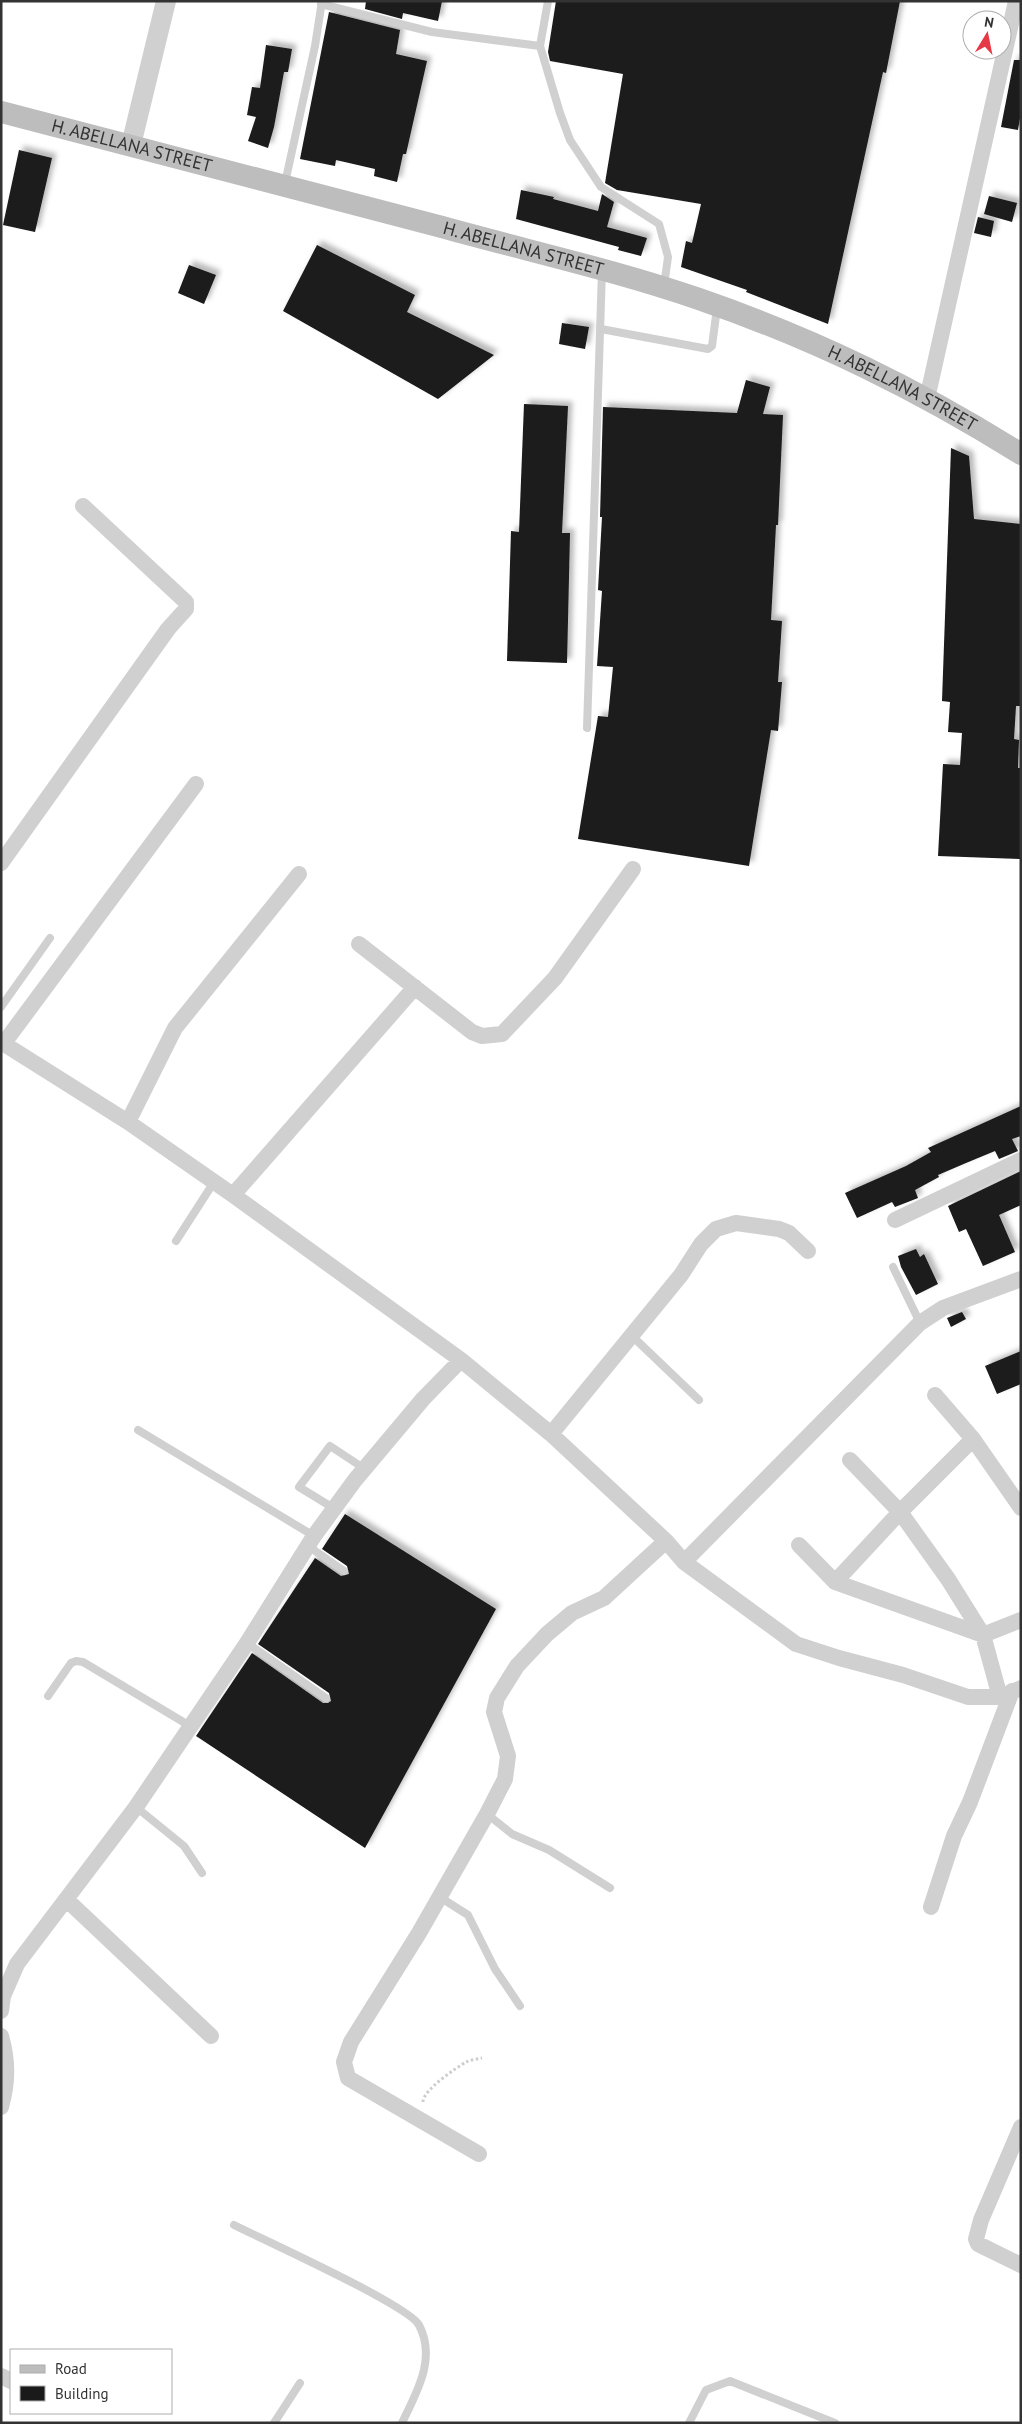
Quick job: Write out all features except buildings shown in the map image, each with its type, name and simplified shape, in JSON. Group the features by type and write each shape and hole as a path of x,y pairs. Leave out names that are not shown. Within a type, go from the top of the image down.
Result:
{"main road":[{"name":"H. ABELLANA STREET","path":"1,112 285,184 664,288 788,332 860,364 927,399 1021,454"}],"street":[{"path":"130,145 166,1"},
{"path":"927,399 1016,1"},
{"path":"1,862 168,630 186,609 186,602 83,506"},
{"path":"196,784 3,1042 128,1122 234,1195 461,1360 551,1434 666,1542 684,1562 796,1644 839,1658 903,1674 968,1697 1011,1692"},
{"path":"359,944 472,1032 482,1036 502,1034 555,978 633,868"},
{"path":"128,1122 174,1028 299,874"},
{"path":"234,1195 415,987"},
{"path":"895,1220 1021,1160"},
{"path":"551,1434 681,1274 701,1244 716,1229 736,1223 779,1229 789,1232 808,1251"},
{"path":"684,1562 920,1323 943,1308 1021,1279"},
{"path":"1,2011 2,1996 17,1964 136,1807 247,1643 311,1541 365,1468 423,1399 461,1360"},
{"path":"935,1395 973,1439 1021,1508"},
{"path":"836,1582 900,1512 973,1439"},
{"path":"850,1460 900,1512 948,1579 983,1634 1011,1692 970,1802 954,1836 931,1908"},
{"path":"479,2154 348,2078 344,2062 351,2042 419,1932 505,1779 508,1756 494,1712 497,1698 517,1666 547,1634 572,1613 604,1598 666,1542"},
{"path":"799,1545 836,1582 983,1634 1021,1620"},
{"path":"67,1900 210,2036"},
{"path":"1,2036 7,2056 7,2080 1,2107"},
{"path":"1021,2127 981,2220 976,2239 978,2244 1021,2265"}],"lane":[{"path":"548,1 540,46 570,140 601,187 659,224 668,257 664,288"},
{"path":"285,184 315,46 321,3 432,32 540,46"},
{"path":"587,728 602,271"},
{"path":"600,329 708,349 712,346 717,306"},
{"path":"1,1007 50,938"},
{"path":"176,1241 214,1182"},
{"path":"893,1267 920,1323"},
{"path":"631,1335 699,1400"},
{"path":"138,1430 311,1541 344,1571"},
{"path":"335,1510 300,1487 330,1446 365,1468"},
{"path":"247,1643 326,1698"},
{"path":"48,1696 71,1663 76,1661 83,1662 190,1726"},
{"path":"136,1807 184,1846 202,1873"},
{"path":"487,1814 512,1834 549,1850 610,1888"},
{"path":"438,1896 468,1915 495,1968 520,2006"},
{"path":"234,2226 390,2302 419,2324 426,2350 424,2377 402,2423"},
{"path":"688,2423 706,2390 730,2380 835,2423"},
{"path":"274,2423 300,2383"}],"path":[{"path":"424,2122 423,2097 429,2088 467,2062 482,2058"}]}
